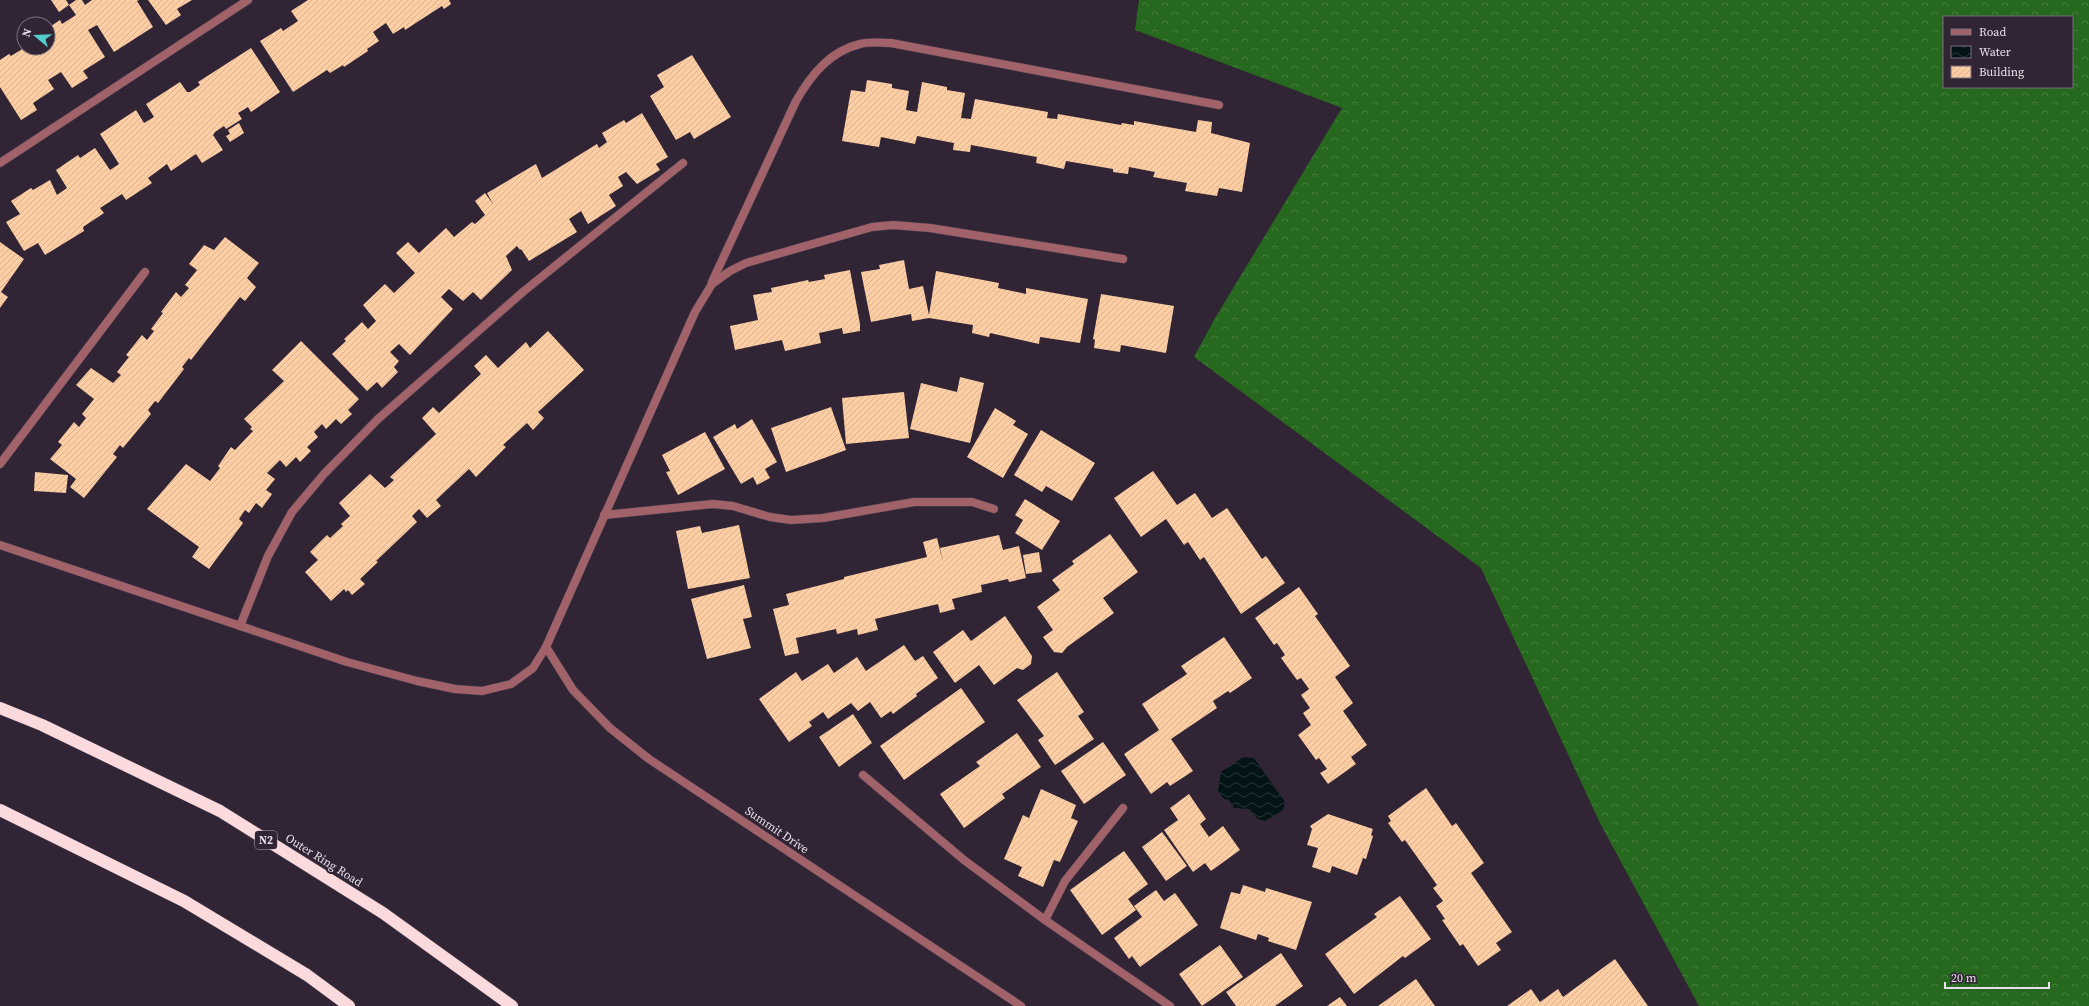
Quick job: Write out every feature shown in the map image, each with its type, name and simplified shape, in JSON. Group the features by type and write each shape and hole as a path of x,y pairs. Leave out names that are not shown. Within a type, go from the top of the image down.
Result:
{"highway":[{"name":"Outer Ring Road","path":"0,708 42,725 220,811 383,913 512,1006"},
{"path":"0,810 184,901 307,975 349,1006"}],"street":[{"path":"0,164 248,0"},
{"path":"0,546 348,662 417,681 455,689 482,691 511,684 533,668 546,647 678,346 695,312 712,284 796,101 808,81 823,64 840,51 861,43 891,43 1219,105"},
{"path":"240,626 268,556 292,512 324,474 378,419 544,274 683,163"},
{"path":"712,284 730,271 746,263 847,233 872,227 892,225 930,228 1123,259"},
{"path":"0,464 145,272"},
{"path":"604,515 713,504 733,506 770,517 791,520 823,518 914,502 972,502 994,510"},
{"name":"Summit Drive","path":"546,647 573,690 610,728 649,759 1021,1006"},
{"path":"863,775 964,860 1045,920 1170,1006"},
{"path":"1045,920 1065,881 1123,808"}],"green space":[{"path":"1139,0 2089,0 2089,1006 1699,1006 1601,825 1481,568 1194,357 1214,320 1342,108 1135,30"}],"water":[{"path":"1243,757 1254,758 1285,802 1283,810 1265,821 1258,819 1249,809 1234,808 1229,800 1224,799 1218,791 1221,772"}],"building":[{"path":"51,0 66,0 69,5 59,12"},
{"path":"76,0 82,0 85,5 92,0 139,0 137,1 153,27 114,52 97,25 88,30 105,57 83,71 88,78 72,88 61,72 48,80 54,89 33,103 37,110 21,120 0,87 0,60 9,54 11,56 16,53 16,56 56,56 56,23 60,20 62,24 76,15 69,5"},
{"path":"148,0 192,0 177,9 181,15 166,25"},
{"path":"308,0 449,0 451,4 444,9 442,6 405,30 404,27 393,34 386,23 373,32 379,41 367,49 368,51 344,67 343,65 330,73 327,70 293,92 260,41 281,28 283,31 298,21 291,11"},
{"path":"251,48 280,92 251,112 248,107 238,113 242,119 226,129 224,126 215,132 213,135 223,150 202,163 196,154 171,171 167,164 148,178 152,183 126,200 122,194 100,208 104,213 83,227 84,231 45,255 38,243 24,251 6,222 20,214 11,201 31,188 33,190 50,180 57,195 67,188 56,170 78,155 80,158 95,148 110,170 119,164 100,134 136,110 144,123 154,117 146,104 180,82 187,92 190,92 200,85 198,82"},
{"path":"692,55 731,117 694,139 690,132 676,140 650,96 664,87 657,75"},
{"path":"867,80 892,84 892,88 909,91 906,110 917,112 922,82 947,87 947,90 965,93 961,118 971,119 975,99 1048,112 1047,118 1057,119 1058,114 1121,125 1122,123 1134,125 1134,121 1196,132 1198,120 1212,122 1211,133 1250,143 1242,192 1219,188 1217,196 1185,191 1187,183 1153,177 1155,172 1129,167 1128,174 1113,172 1113,169 1066,161 1064,169 1036,163 1037,157 971,145 970,152 953,150 954,143 917,136 915,144 881,137 879,147 842,141 851,90 865,92"},
{"path":"642,113 668,157 656,164 660,170 637,184 626,172 618,177 623,186 609,195 616,206 588,224 581,211 569,219 577,232 529,261 521,249 520,250 517,246 506,256 512,270 481,300 473,292 463,301 449,289 441,297 453,309 410,355 399,344 390,352 399,361 394,367 398,372 382,388 377,382 367,391 332,354 346,341 344,339 362,322 368,329 376,321 363,305 385,284 394,293 415,273 396,253 408,242 419,253 446,228 454,237 472,222 475,224 485,215 475,201 485,193 493,204 487,193 536,164 542,178 597,144 599,148 607,142 602,133 624,120 626,123"},
{"path":"239,123 244,133 230,142 226,136 230,134 228,130"},
{"path":"225,237 259,263 247,278 256,287 245,301 240,297 191,360 189,358 182,367 184,369 158,403 155,401 148,410 151,414 123,448 120,445 113,454 117,457 84,498 70,487 76,479 50,459 62,445 58,442 74,422 79,427 86,418 82,414 94,399 76,385 91,368 113,383 121,375 117,372 129,357 126,355 142,335 147,340 154,331 151,329 163,313 161,312 176,292 181,297 189,288 185,285 197,270 189,264 204,245 214,250"},
{"path":"0,242 24,259 1,292 8,297 0,308"},
{"path":"904,260 909,289 923,286 929,315 936,271 999,283 998,288 1026,294 1026,288 1088,299 1080,343 1040,337 1039,344 990,333 989,337 972,333 973,325 929,318 912,321 911,314 871,322 861,272 880,269 879,265"},
{"path":"850,270 860,331 843,334 842,328 819,333 821,343 785,351 782,340 735,350 730,326 758,320 753,295 772,292 771,288 808,280 809,282 825,279 824,275"},
{"path":"1101,294 1174,306 1166,353 1121,345 1120,352 1094,348 1095,340 1093,339"},
{"path":"548,331 584,370 538,412 544,418 533,430 527,423 503,445 506,447 476,477 469,469 436,500 441,506 427,518 419,509 412,516 417,522 376,561 378,562 360,579 365,584 352,595 348,590 346,592 344,589 331,601 305,572 318,560 310,552 327,535 330,538 343,526 341,524 350,516 339,503 370,474 385,488 394,480 390,477 436,434 422,418 433,407 439,413 481,374 474,366 486,355 498,368 526,342 530,348"},
{"path":"301,341 359,399 348,410 352,414 341,424 336,419 326,429 322,424 314,432 318,437 307,447 311,451 300,462 296,457 286,467 280,460 267,473 275,479 266,490 272,494 262,508 256,503 249,513 245,510 239,519 243,523 209,569 192,557 199,547 147,509 186,464 210,481 220,468 218,466 231,447 235,450 253,431 250,429 252,427 244,419 284,381 272,370"},
{"path":"960,377 984,383 970,443 910,429 921,383 957,392"},
{"path":"904,392 909,438 846,444 842,398"},
{"path":"831,407 846,450 786,472 771,428"},
{"path":"995,408 1016,421 1013,425 1028,434 1003,478 967,457"},
{"path":"752,419 777,462 765,469 770,478 757,485 753,477 741,484 713,437 735,424 737,429"},
{"path":"1041,430 1095,463 1072,501 1046,486 1042,492 1014,475"},
{"path":"705,432 725,469 678,495 666,472 670,471 662,455"},
{"path":"1153,471 1177,505 1195,493 1212,518 1227,508 1262,559 1266,556 1285,583 1241,614 1204,557 1200,560 1188,542 1184,545 1166,519 1141,537 1114,498"},
{"path":"35,472 68,475 66,493 34,491"},
{"path":"1025,499 1060,521 1042,550 1015,533 1023,520 1015,515"},
{"path":"739,525 750,578 688,589 676,531 700,526 702,533"},
{"path":"1110,534 1138,572 1103,598 1114,613 1067,647 1062,653 1054,652 1043,637 1053,630 1037,607 1060,590 1052,580 1074,564 1072,561"},
{"path":"999,535 1003,550 1019,546 1026,578 1009,582 1008,579 981,585 982,592 952,599 955,609 940,613 938,604 875,619 878,630 858,635 857,629 837,634 836,629 796,638 799,653 785,656 773,609 789,605 786,594 844,579 844,577 927,557 923,542 937,538 943,562 940,548"},
{"path":"1039,552 1042,572 1026,574 1023,555"},
{"path":"744,585 752,617 743,619 751,648 707,659 691,599"},
{"path":"1299,587 1318,614 1315,616 1350,666 1335,677 1353,703 1343,711 1367,745 1351,757 1356,764 1328,784 1320,773 1327,769 1319,758 1316,760 1298,735 1311,725 1303,713 1310,708 1301,695 1309,689 1301,678 1297,680 1281,658 1285,655 1277,643 1274,645 1255,618"},
{"path":"1005,616 1032,656 1031,664 1023,670 1017,668 994,685 979,665 955,683 933,652 963,630 971,641"},
{"path":"1224,637 1252,678 1230,693 1228,691 1213,701 1217,708 1171,739 1193,771 1170,786 1167,782 1151,794 1124,754 1159,730 1142,704 1187,674 1181,666"},
{"path":"904,645 915,661 923,656 938,678 916,694 917,696 893,714 891,711 881,718 870,702 858,711 851,703 828,719 823,712 809,722 812,726 789,742 759,699 796,672 802,681 828,664 834,673 857,657 866,671"},
{"path":"1057,672 1084,712 1078,716 1094,739 1055,765 1038,740 1044,736 1017,700"},
{"path":"961,688 985,722 904,780 880,746"},
{"path":"853,714 872,743 839,767 819,737"},
{"path":"1017,733 1041,767 1002,794 1005,798 964,828 940,794 980,766 976,762"},
{"path":"1103,742 1126,775 1084,804 1061,771"},
{"path":"1426,788 1452,826 1456,823 1484,863 1471,873 1512,932 1496,943 1501,950 1478,966 1463,944 1460,946 1442,920 1445,919 1436,906 1443,901 1433,888 1437,885 1405,840 1402,842 1388,823 1391,821 1388,816"},
{"path":"1041,789 1076,805 1071,818 1078,821 1060,862 1054,860 1043,887 1018,876 1022,867 1004,859 1023,815 1029,818"},
{"path":"1189,794 1206,819 1200,824 1209,837 1223,826 1240,850 1211,871 1205,863 1193,872 1164,830 1178,820 1170,808"},
{"path":"1328,814 1373,829 1371,835 1373,836 1366,859 1363,858 1357,875 1332,866 1330,873 1312,867 1318,848 1307,845 1312,829 1310,826"},
{"path":"1162,832 1187,866 1166,881 1142,847"},
{"path":"1124,851 1148,884 1128,899 1136,910 1102,935 1070,890"},
{"path":"1243,885 1265,892 1266,888 1312,902 1296,950 1268,941 1269,938 1258,934 1256,940 1220,928 1231,892 1240,894"},
{"path":"1156,890 1164,901 1175,893 1198,925 1140,967 1132,956 1129,959 1114,938 1142,917 1134,906"},
{"path":"1400,896 1431,939 1405,958 1403,956 1354,994 1325,954 1377,917 1374,914"},
{"path":"1220,945 1243,977 1202,1006 1179,974"},
{"path":"1281,953 1303,986 1275,1006 1236,1006 1226,992"},
{"path":"1615,959 1648,1006 1507,1006 1531,989 1540,1002 1558,989 1563,997"},
{"path":"1416,979 1435,1006 1378,1006"},
{"path":"1340,997 1347,1006 1327,1006"}]}
